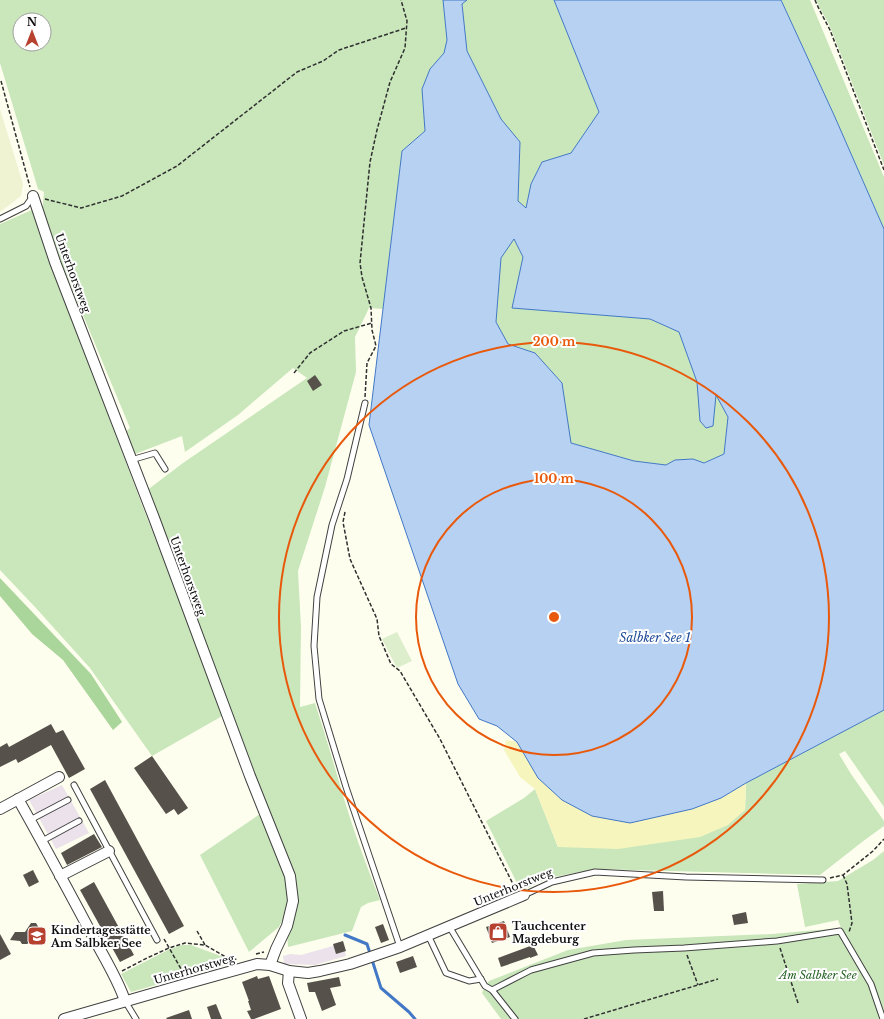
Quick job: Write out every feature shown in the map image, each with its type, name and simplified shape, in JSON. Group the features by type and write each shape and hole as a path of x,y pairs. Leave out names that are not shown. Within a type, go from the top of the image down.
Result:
{"street":[{"name":"Unterhorstweg","path":"33,196 55,262 154,518 250,776 290,876 293,901 287,926 270,965"},
{"path":"0,809 58,777"},
{"path":"18,799 113,975 125,1001"},
{"path":"60,876 109,851"},
{"name":"Unterhorstweg","path":"64,1019 250,966 262,964 289,971 308,973 365,960 522,896"},
{"path":"289,971 288,984 301,1019"}],"lane":[{"path":"0,219 26,206 33,196"},
{"path":"365,403 347,479 332,525 317,597 314,646 319,699 346,787 400,947"},
{"path":"131,460 155,453 165,469"},
{"path":"74,785 157,940"},
{"path":"30,820 68,800"},
{"path":"42,842 79,821"},
{"name":"Unterhorstweg","path":"522,896 552,882 595,872 686,877 823,880"},
{"path":"449,926 485,986 492,990 514,1019"},
{"path":"492,990 531,970 593,953 777,941 840,931 871,984 883,1019"},
{"path":"428,935 446,973 469,981 481,979"},
{"path":"125,1001 136,1019"}],"path":[{"path":"365,403 367,363 376,346 372,330 371,308 362,277 360,263 370,162 390,82 405,48 407,21 402,0"},
{"path":"815,0 830,30 884,170"},
{"path":"1,81 33,196 81,208 122,196 177,166 297,72 323,61 339,50 406,28"},
{"path":"294,373 310,353 344,331 372,323"},
{"path":"345,506 343,522 350,559 377,619 380,636 391,664 400,671 440,739 522,896"},
{"path":"823,880 843,876 873,851 884,839"},
{"path":"843,876 847,884 852,923 848,935 843,936"},
{"path":"197,931 205,945"},
{"path":"777,941 798,1003"},
{"path":"113,975 169,948 185,943 205,945 224,956 240,960"},
{"path":"684,948 698,985"},
{"path":"252,955 276,949"},
{"path":"584,1019 718,979"}],"shaded area":[{"path":"62,785 89,833 56,849 29,800"},
{"path":"343,943 346,956 315,965 284,964 283,956 290,954 301,955"}],"green space":[{"path":"0,0 443,0 447,40 444,53 430,69 422,89 425,131 402,151 383,309 369,308 355,337 356,372 325,487 298,571 301,627 300,707 315,703 344,800 380,900 368,903 361,907 352,931 288,947 287,934 294,917 298,900 294,877 146,491 183,463 307,378 293,368 238,415 185,452 182,436 135,454 124,433 130,428 58,255 53,248 42,215 44,192 38,189 0,63"},
{"path":"467,0 554,0 599,112 571,153 542,162 531,184 526,208 518,201 520,142 501,119 467,51 462,4"},
{"path":"781,0 810,0 884,177 884,229 834,115"},
{"path":"816,0 884,0 884,165 831,29"},
{"path":"0,109 23,184 21,196 0,212"},
{"path":"34,209 52,266 139,497 224,715 152,756 90,668 0,570 0,224"},
{"path":"514,239 523,257 512,308 650,319 679,332 697,382 701,421 716,394 728,417 724,454 703,463 693,459 675,460 666,465 634,461 570,443 562,383 535,353 508,344 496,322 501,258"},
{"path":"0,578 91,674 122,722 113,730 63,660 32,634 0,596"},
{"path":"397,632 412,661 397,668 382,639"},
{"path":"884,710 884,807 845,751 839,754 884,821 884,826 820,875 595,869 549,878 521,891 486,821 524,798 535,789 558,847 745,810 746,783"},
{"path":"260,814 285,876 289,906 279,927 249,952 200,855"},
{"name":"Am Salbker See","path":"884,851 884,1019 501,1019 482,993 489,981 568,950 626,940 772,934 841,928 838,920 805,927 797,884 838,881 873,860"},
{"path":"182,945 191,945 237,962 131,992 121,974 168,950"}],"sand":[{"path":"506,740 517,742 538,778 562,800 721,798 746,783 745,810 728,825 700,837 618,849 558,847 535,789 520,777 504,750"}],"water":[{"name":"Salbker See 1","path":"443,0 467,0 462,4 467,51 501,119 520,142 518,201 526,208 531,184 542,162 571,153 599,112 554,0 781,0 884,229 884,710 746,783 721,798 692,809 630,823 592,816 562,800 538,778 517,742 497,726 479,719 458,684 369,425 402,151 425,131 422,89 430,69 444,53 447,40","holes":["514,239 523,257 512,308 650,319 679,332 697,382 700,421 706,428 713,426 716,395 728,417 724,454 704,463 693,459 675,460 666,465 634,461 571,443 562,383 535,353 508,344 496,322 501,258"]}],"building":[{"path":"315,375 322,385 313,391 307,381"},
{"path":"51,724 56,733 63,730 85,769 69,778 51,745 18,763 16,759 0,767 0,747 7,743 9,747"},
{"path":"152,756 188,808 178,815 174,809 166,814 134,768"},
{"path":"105,780 184,926 169,934 90,789"},
{"path":"94,834 102,847 67,865 61,853"},
{"path":"33,870 39,882 29,887 23,875"},
{"path":"94,882 134,955 120,962 80,890"},
{"path":"663,891 664,911 654,911 652,892"},
{"path":"746,912 748,923 734,925 732,915"},
{"name":"Tauchcenter Magdeburg","path":"504,921 510,937 492,943 486,927"},
{"path":"31,923 36,923 39,928 36,932 37,935 35,939 27,944 22,944 20,941 10,940 15,932 25,932"},
{"path":"383,924 389,940 381,943 375,927"},
{"path":"0,934 11,954 0,960"},
{"path":"343,941 346,951 336,954 333,944"},
{"path":"533,945 538,955 501,967 498,958"},
{"path":"413,956 417,967 400,973 396,962"},
{"path":"257,976 258,979 269,976 281,1009 251,1019 247,1011 251,1010 249,1001 242,982"},
{"path":"339,977 341,986 330,988 336,1005 322,1011 315,992 309,992 307,983"},
{"path":"216,1004 222,1019 211,1019 207,1007"},
{"path":"189,1010 192,1019 166,1018"}],"waterway":[{"path":"345,935 367,944 381,988 415,1019"}],"place":[{"name":"Tauchcenter Magdeburg","path":"498,932"},
{"name":"Kindertagesstätte Am Salbker See","path":"37,936"}]}
